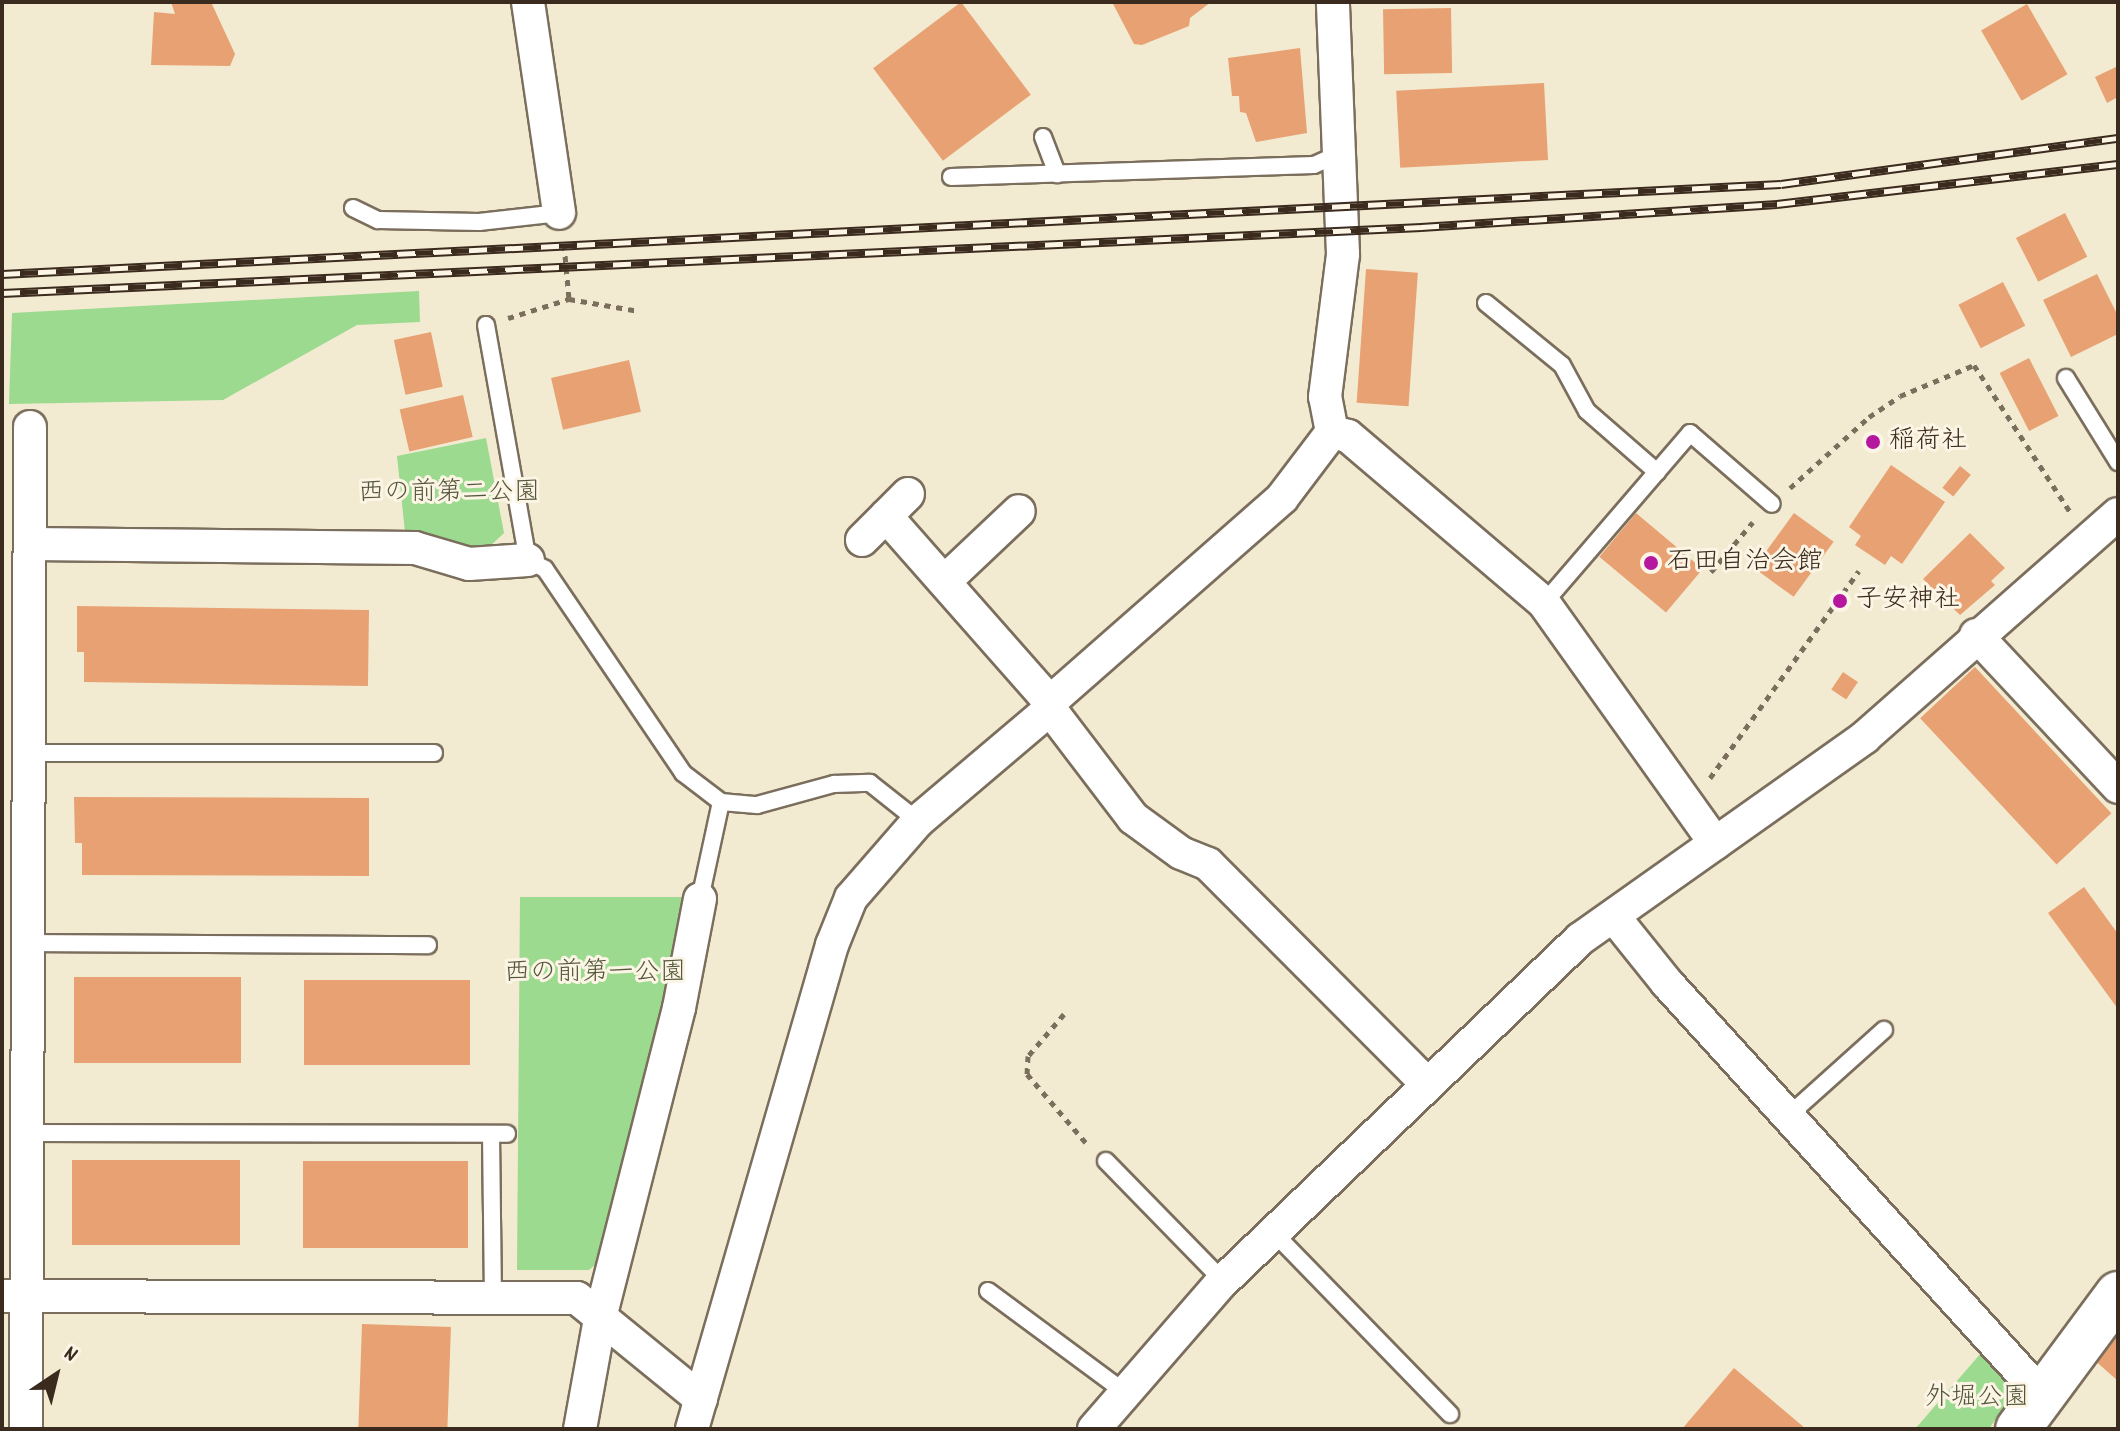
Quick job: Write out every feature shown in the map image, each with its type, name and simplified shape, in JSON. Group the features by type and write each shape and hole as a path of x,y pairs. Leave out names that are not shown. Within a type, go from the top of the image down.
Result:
{"street":[{"path":"528,2 559,213"},
{"path":"697,1414 832,945 851,898 918,821 1282,498 1332,432 1325,397 1343,254 1333,2"},
{"path":"26,1429 15,1296 29,1133 29,753 21,562 30,427"},
{"path":"1332,432 1348,436 1544,603 1715,843"},
{"path":"862,540 897,505 946,580 1050,706 1133,818 1181,853 1208,864 1426,1083"},
{"path":"1094,1429 1223,1281 1426,1083 1580,939 1865,737 1976,635 2118,514"},
{"path":"946,580 1010,531"},
{"path":"21,562 415,548 469,564 528,560"},
{"path":"1976,635 2118,787"},
{"path":"580,1429 601,1314 679,1008 700,899"},
{"path":"1614,917 1788,1116 2029,1412 2118,1294"},
{"path":"15,1296 577,1298 601,1314 697,1414"}],"lane":[{"path":"1043,137 1057,174"},
{"path":"951,177 1314,165 1341,153"},
{"path":"353,208 378,220 479,222 559,213"},
{"path":"1486,303 1562,365 1587,411 1657,472"},
{"path":"486,325 528,560 545,569 683,773 721,802 757,805 834,784 870,783 918,821"},
{"path":"2066,378 2118,462"},
{"path":"1544,603 1690,433 1772,504"},
{"path":"29,753 434,753"},
{"path":"700,899 721,802"},
{"path":"29,943 428,945"},
{"path":"1788,1116 1884,1030"},
{"path":"29,1133 499,1134 493,1298"},
{"path":"1106,1161 1223,1281"},
{"path":"1273,1232 1450,1414"},
{"path":"988,1291 1126,1393"}],"path":[{"path":"559,213 569,299"},
{"path":"486,325 569,299 639,311"},
{"path":"1711,572 1772,504 1869,417 1900,396 1974,365 2087,538"},
{"path":"1689,808 1859,571"},
{"path":"1064,1014 1028,1056 1027,1074 1106,1161"}],"green space":[{"path":"419,291 420,322 357,325 223,400 9,404 12,313"},
{"name":"西の前第二公園","path":"486,438 504,533 487,549 405,532 397,456"},
{"name":"西の前第一公園","path":"520,897 689,897 601,1260 589,1270 517,1270"},
{"name":"外堀公園","path":"1982,1352 2017,1387 1989,1429 1915,1429"}],"building":[{"path":"171,2 211,2 235,54 230,66 151,65 154,12 175,14"},
{"path":"961,2 1031,95 943,161 873,68"},
{"path":"1112,2 1211,2 1190,18 1189,26 1142,45 1134,44"},
{"path":"2027,4 2068,74 2022,101 1981,30"},
{"path":"1451,8 1452,73 1384,74 1383,9"},
{"path":"1300,48 1307,133 1256,142 1246,113 1240,112 1239,96 1232,96 1228,58"},
{"path":"2118,66 2118,97 2107,103 2095,77"},
{"path":"1544,83 1548,160 1400,168 1396,91"},
{"path":"2065,213 2087,257 2038,282 2016,238"},
{"path":"1366,269 1418,273 1409,406 1357,403"},
{"path":"2097,274 2118,316 2118,334 2071,357 2043,300"},
{"path":"2003,282 2025,326 1981,348 1958,305"},
{"path":"431,332 443,387 405,395 394,340"},
{"path":"2029,358 2059,416 2029,431 2000,373"},
{"path":"629,360 641,412 563,430 551,378"},
{"path":"463,395 473,437 409,452 400,410"},
{"path":"1891,465 1945,502 1902,564 1891,556 1885,565 1855,545 1861,536 1849,527"},
{"path":"1960,466 1971,475 1953,497 1942,488"},
{"name":"石田自治会館","path":"1636,513 1703,569 1666,613 1599,557"},
{"path":"1794,513 1834,542 1794,597 1754,568"},
{"path":"1970,533 2005,568 1991,581 1995,585 1960,615 1923,579"},
{"path":"77,606 369,610 368,686 84,682 84,652 77,652"},
{"path":"1975,667 2111,813 2057,864 1920,718"},
{"path":"1843,672 1858,682 1846,699 1831,689"},
{"path":"74,797 369,798 369,876 82,875 82,843 75,843"},
{"path":"2084,887 2118,934 2118,1009 2048,913"},
{"path":"74,977 241,977 241,1063 74,1063"},
{"path":"304,980 470,980 470,1065 304,1065"},
{"path":"72,1160 240,1160 240,1245 72,1245"},
{"path":"303,1161 468,1161 468,1248 303,1248"},
{"path":"362,1324 451,1327 447,1429 358,1429"},
{"path":"2118,1328 2118,1381 2092,1358"},
{"path":"1734,1368 1806,1429 1682,1429"}],"railway":[{"path":"2,274 1781,184 2118,138"},
{"path":"2,293 1421,227 1777,204 2118,164"}],"place":[{"name":"稲荷社","path":"1873,442"},
{"name":"石田自治会館","path":"1651,563"},
{"name":"子安神社","path":"1840,601"}]}
